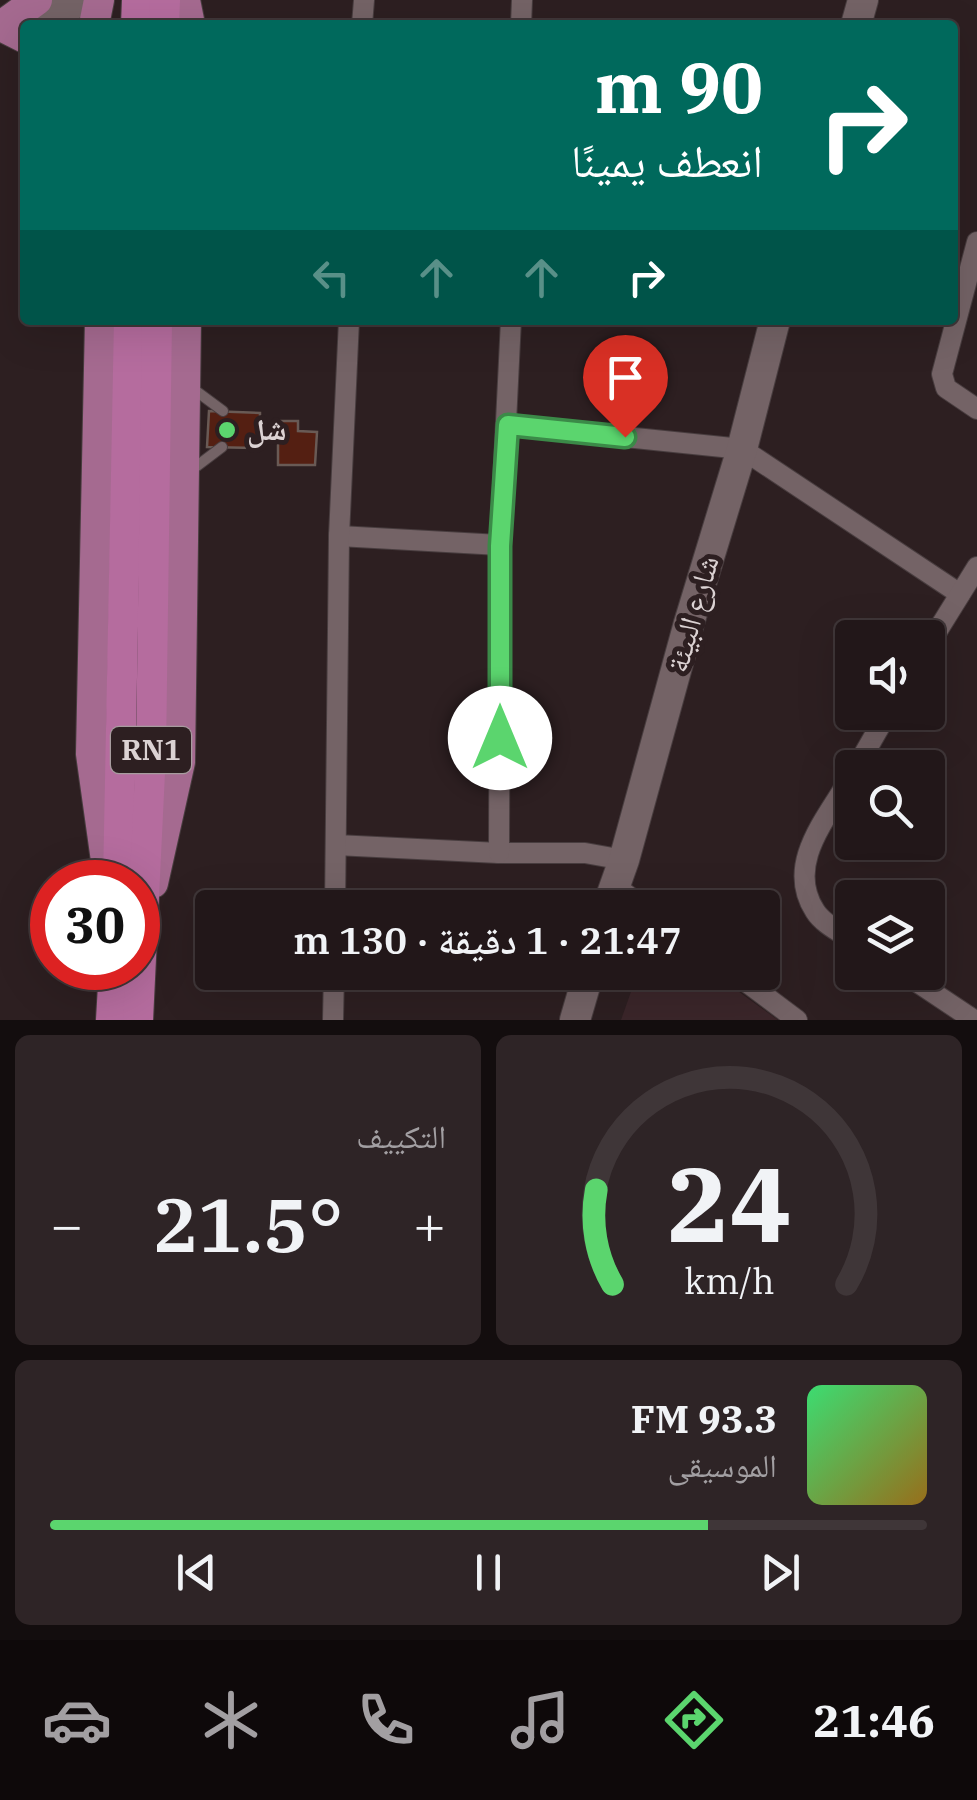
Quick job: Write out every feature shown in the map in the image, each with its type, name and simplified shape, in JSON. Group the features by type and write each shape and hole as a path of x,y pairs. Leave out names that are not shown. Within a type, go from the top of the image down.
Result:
{"highway":[{"path":"165,0 185,16"},
{"name":"RN1","path":"129,325 151,752 146,860"},
{"name":"RN1","path":"119,860 157,325"},
{"path":"111,1020 113,990"},
{"name":"RN1","path":"138,1020 139,990"}],"main road":[{"path":"0,26 38,0"},
{"path":"20,20 87,0"},
{"path":"100,325 90,754 107,860"},
{"path":"158,860 180,762 186,325"},
{"name":"شارع البيئة","path":"615,884 742,449 774,325"},
{"path":"575,1020 584,990"}],"street":[{"path":"958,314 977,242"},
{"path":"335,890 339,536 349,325"},
{"path":"499,852 500,546 511,325"},
{"path":"955,325 942,374 946,388 977,408"},
{"path":"508,425 742,449 970,584 945,621"},
{"path":"339,536 500,546"},
{"path":"835,803 805,854 803,876 814,911 835,929"},
{"path":"336,846 585,852 615,884"},
{"path":"334,990 334,1020"},
{"path":"757,990 798,1020"},
{"path":"929,990 974,1020"}],"lane":[{"path":"186,383 223,412"},
{"path":"184,476 222,447"}],"shaded area":[{"path":"632,990 737,990 778,1020 621,1020"}],"building":[{"path":"209,411 260,413 260,448 207,447"},
{"path":"278,421 298,421 298,431 317,432 315,465 278,465"}],"place":[{"name":"شل","path":"227,430"}],"route":[{"path":"500,738 500,546 508,425 625,437"}]}
